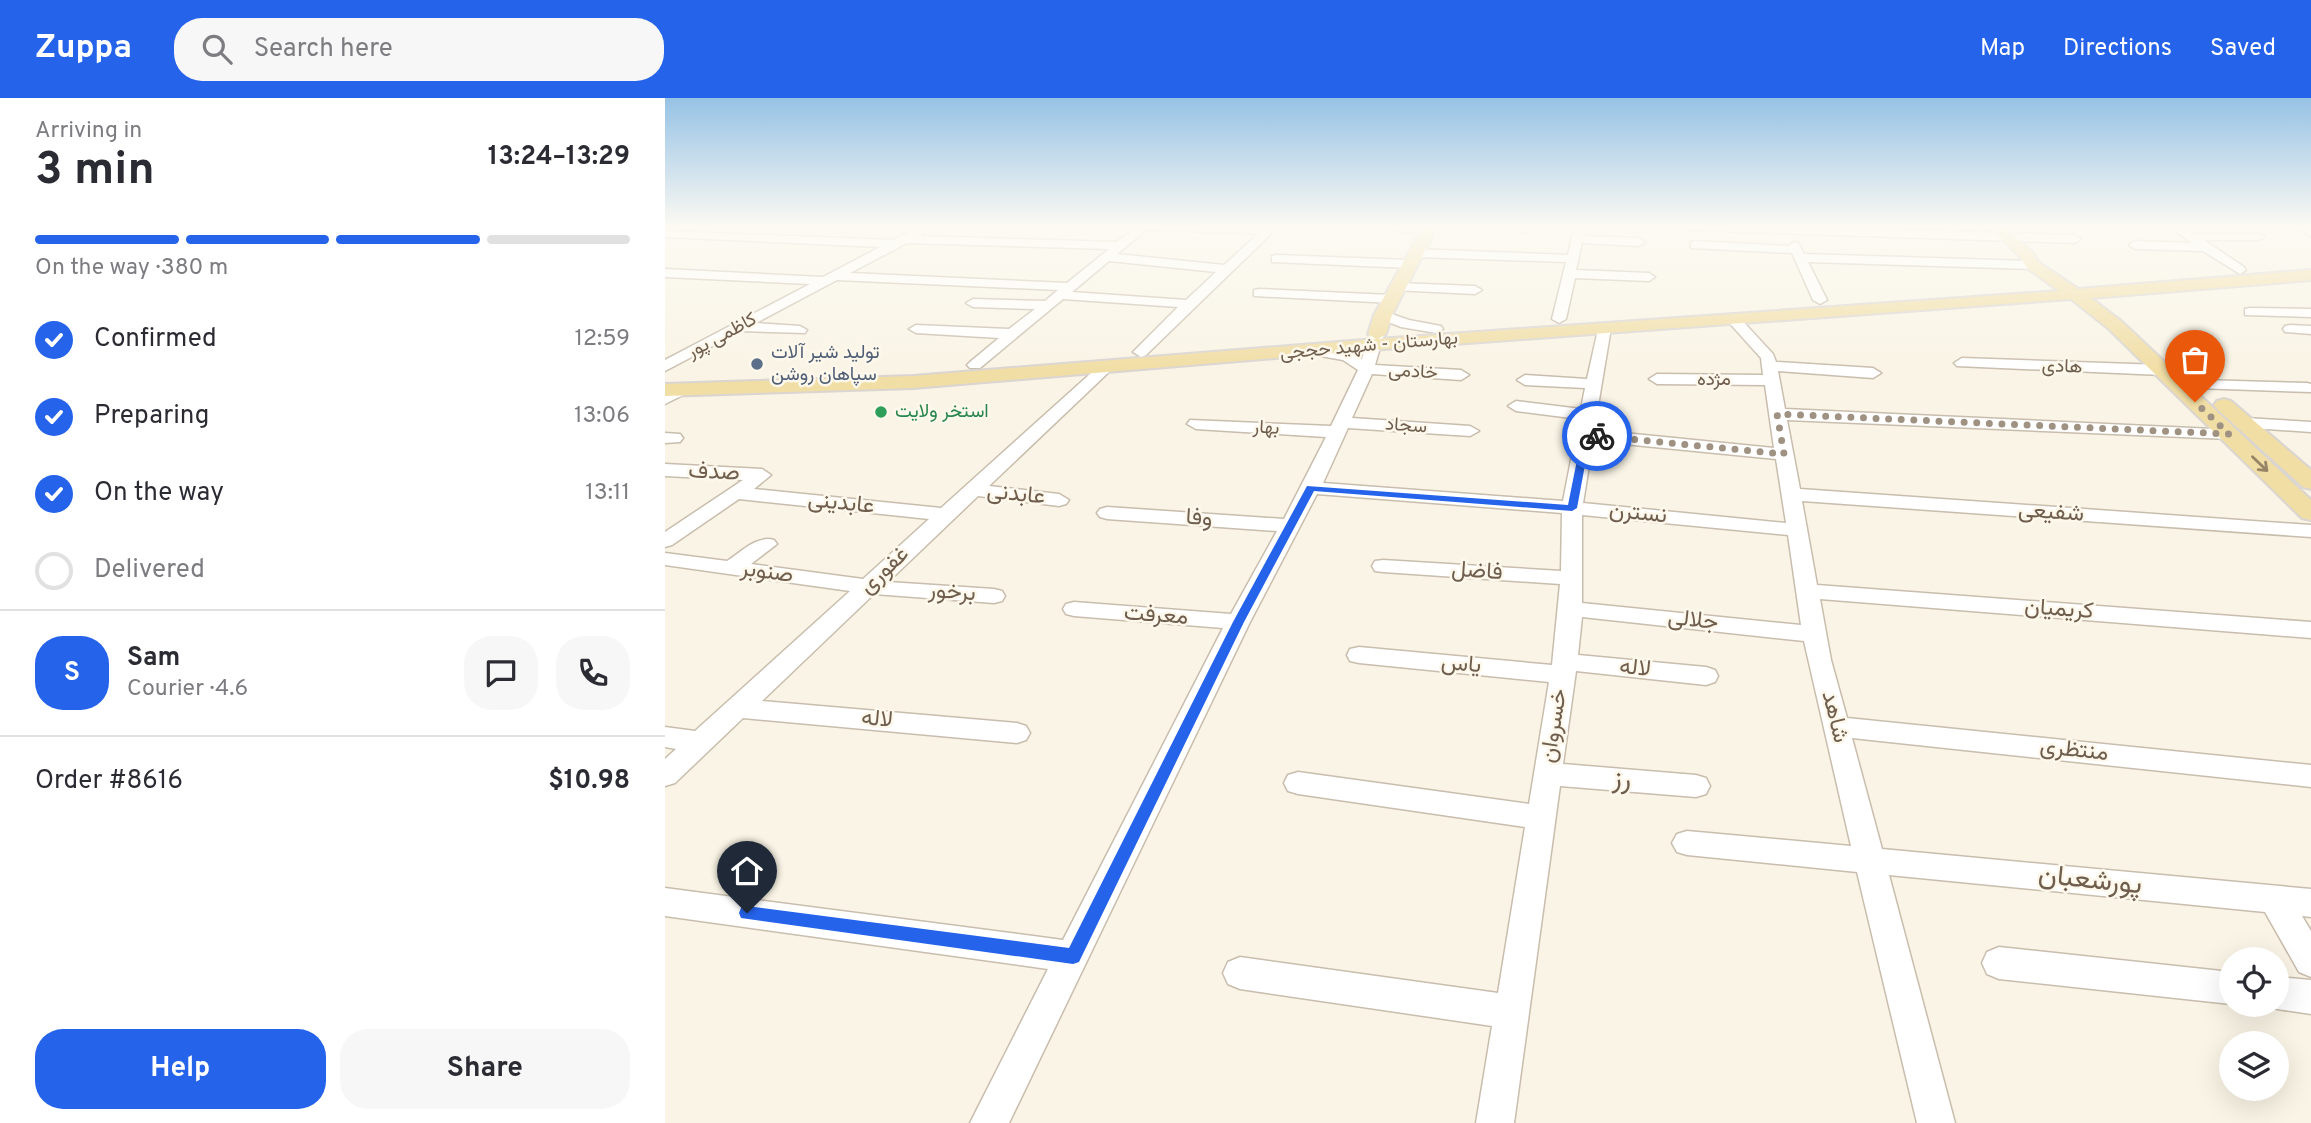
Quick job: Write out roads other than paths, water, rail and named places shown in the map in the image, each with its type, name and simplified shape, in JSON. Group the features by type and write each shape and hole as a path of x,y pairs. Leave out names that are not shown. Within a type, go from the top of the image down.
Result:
{"main road":[{"path":"1371,349 1383,315 1405,275"},
{"path":"2011,290 2031,282 2064,276 2130,281 2192,275"},
{"path":"2064,276 2165,287 2306,278"},
{"path":"2064,276 2162,370 2237,429 2306,473"},
{"path":"2064,276 2124,316 2202,385 2311,513"},
{"name":"بهارستان - شهید حججی","path":"665,376 833,373 1141,352 1371,349 1436,329 1820,300 2011,290 2064,276"},
{"name":"بهارستان - شهید حججی","path":"674,389 913,382 1309,350 1371,349 1732,318 1980,302 2064,276"},
{"path":"2127,307 2137,295 2165,287"},
{"path":"1980,302 2058,305 2077,309 2115,326"}],"street":[{"path":"715,275 830,279 1188,304"},
{"name":"کاظمی پور","path":"665,366 838,275"},
{"path":"975,365 1084,275"},
{"path":"1141,352 1219,275"},
{"path":"1559,319 1571,275"},
{"path":"1593,275 1649,277"},
{"path":"1807,275 1820,300"},
{"path":"2050,275 2064,276"},
{"path":"1259,293 1395,293 1475,289"},
{"path":"973,303 1059,295"},
{"path":"2250,312 2311,313"},
{"path":"1383,315 1406,324 1436,329"},
{"name":"شاهد","path":"1732,318 1768,357 1815,634 1936,1123"},
{"path":"739,327 800,330"},
{"name":"خسروان","path":"1495,1123 1564,668 1571,609 1572,508 1604,328"},
{"path":"916,329 1013,334"},
{"path":"2290,329 2311,330"},
{"path":"989,1123 1238,622 1311,488 1371,349"},
{"name":"خادمی","path":"1371,349 1461,375"},
{"name":"هادی","path":"1962,363 2162,370"},
{"name":"غفوری","path":"665,775 1105,368"},
{"path":"1770,373 1873,373"},
{"name":"مژده","path":"1657,379 1770,373"},
{"path":"1524,380 1595,384"},
{"path":"2202,385 2307,388"},
{"path":"665,399 674,389"},
{"path":"1516,406 1588,425 1784,454"},
{"path":"1777,414 2237,429 2311,427"},
{"name":"بهار","path":"1196,424 1339,427"},
{"name":"سجاد","path":"1339,427 1470,431"},
{"name":"صدف","path":"665,470 762,475"},
{"path":"665,541 762,475"},
{"name":"نسترن","path":"1311,488 1572,508 1797,530"},
{"name":"عابدنی","path":"973,491 1059,500"},
{"name":"عابدینی","path":"736,493 946,515"},
{"name":"شفیعی","path":"1791,494 2311,531"},
{"name":"وفا","path":"1107,513 1290,526"},
{"path":"731,568 767,544"},
{"name":"صنوبر","path":"665,558 869,587"},
{"name":"فاضل","path":"1383,566 1570,578"},
{"name":"برخور","path":"869,587 994,596"},
{"name":"کریمیان","path":"1808,591 2311,630"},
{"name":"معرفت","path":"1074,609 1238,622"},
{"name":"جلالی","path":"1571,609 1815,634"},
{"name":"یاس","path":"1359,655 1564,668"},
{"name":"لاله","path":"1564,668 1706,676"},
{"name":"لاله","path":"738,708 1017,733"},
{"name":"منتظری","path":"1836,727 2311,776"},
{"path":"665,737 700,742"},
{"name":"رز","path":"1548,774 1696,786"},
{"path":"1298,783 1542,818"},
{"name":"پورشعبان","path":"1687,843 2311,903"},
{"path":"2274,899 2311,961"},
{"path":"665,902 1073,957"},
{"path":"1999,963 2219,987"},
{"path":"1240,973 1512,1012"},
{"path":"2289,994 2311,997"}],"place":[{"name":"تولید شیر آلات سپاهان روشن","path":"757,364"},
{"name":"استخر ولایت","path":"881,412"}]}
